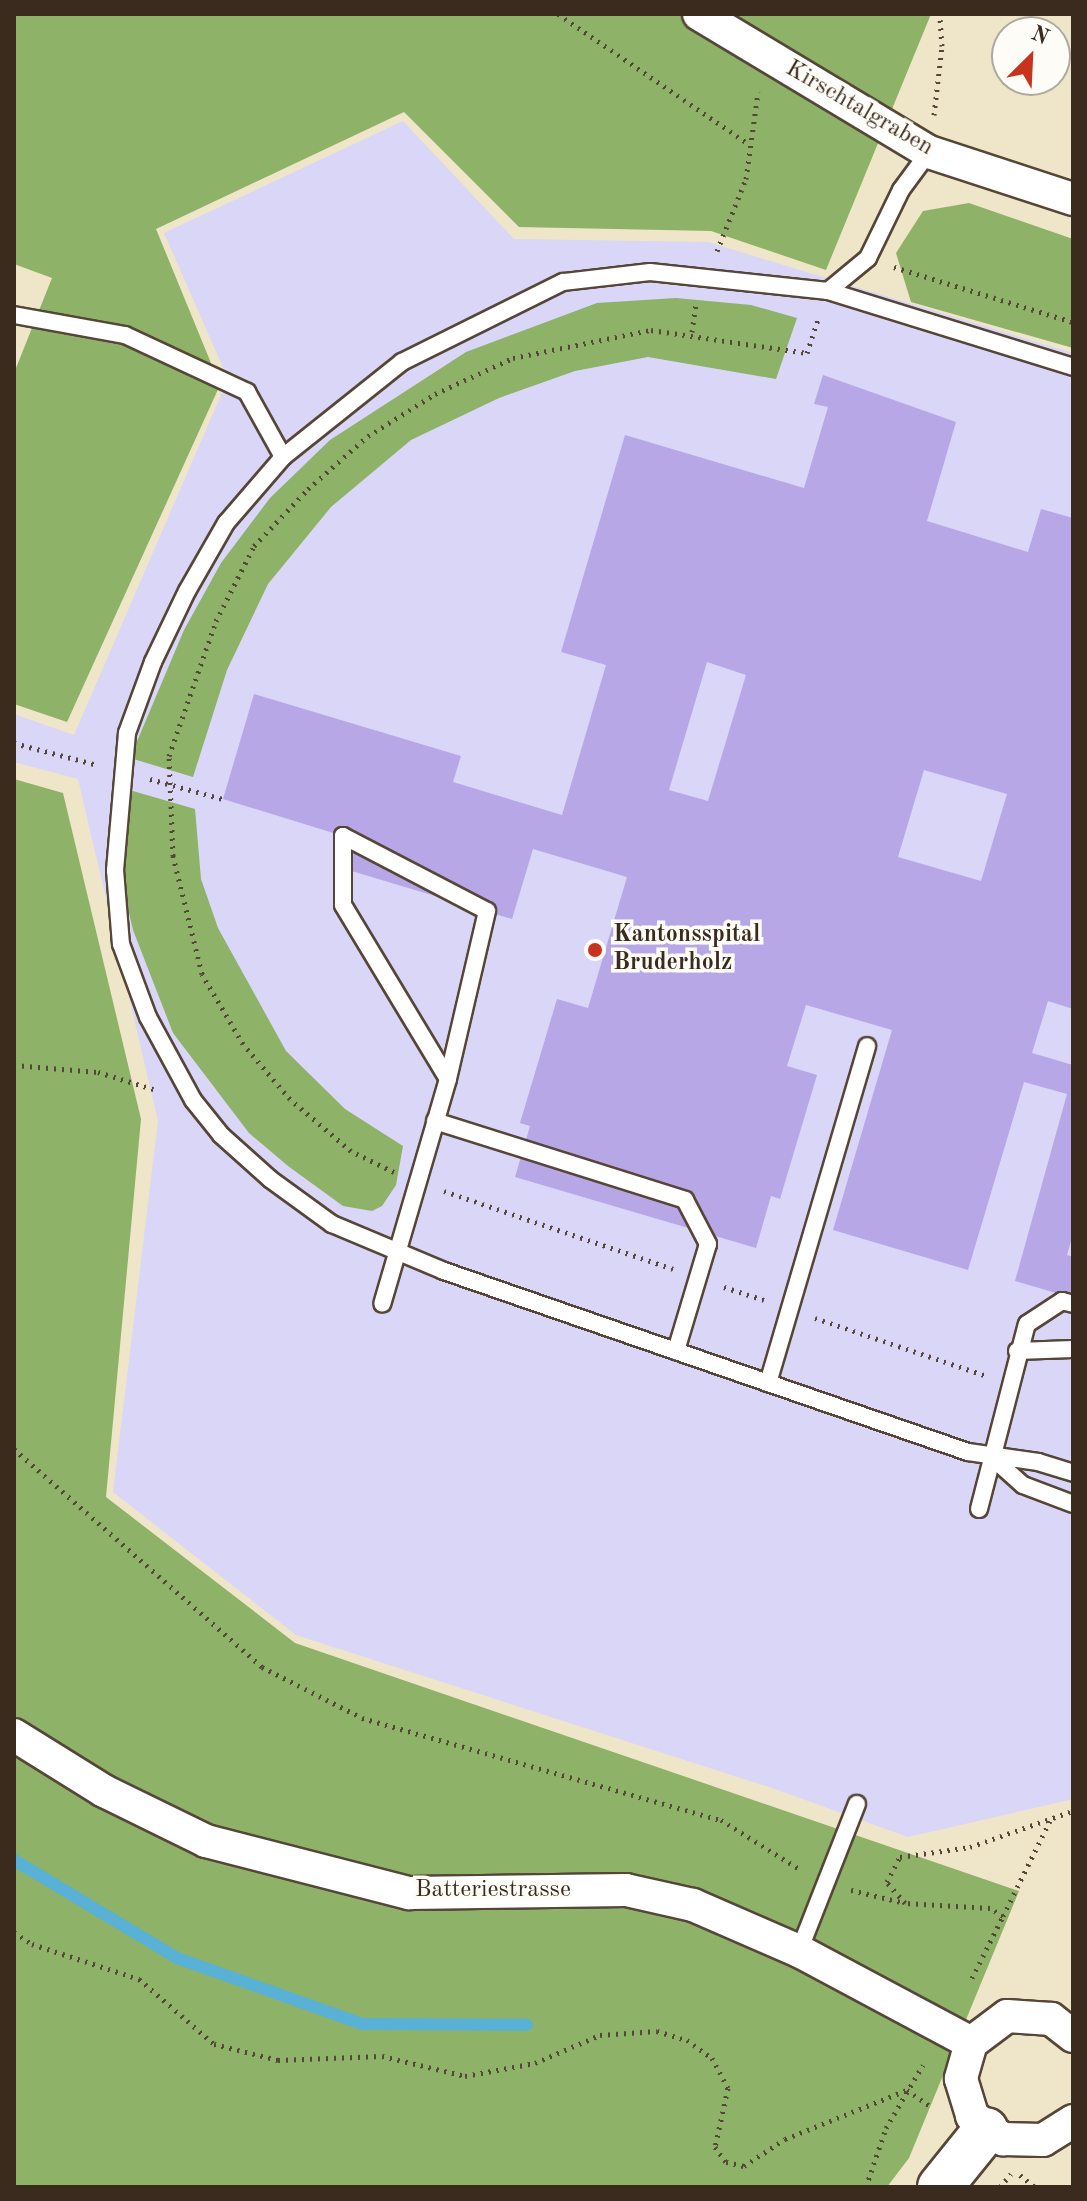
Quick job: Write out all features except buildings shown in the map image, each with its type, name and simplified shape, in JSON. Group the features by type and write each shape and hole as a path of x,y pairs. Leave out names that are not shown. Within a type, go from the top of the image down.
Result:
{"street":[{"name":"Kirschtalgraben","path":"699,14 929,152 1073,199"},
{"name":"Batteriestrasse","path":"14,1735 104,1791 206,1841 409,1893 626,1890 693,1905 799,1951 971,2043"},
{"path":"1072,2032 1029,2014 1007,2016 971,2043 963,2060 964,2098 986,2130 1023,2143 1053,2136 1073,2121"},
{"path":"940,2187 986,2130"}],"lane":[{"path":"828,291 868,258 901,190 929,152"},
{"path":"1073,367 828,291 650,272 563,282 402,362 283,457 226,523 153,662 127,733 115,870 121,944 148,1017 193,1100 221,1135 270,1179 332,1224 399,1254 994,1459 1038,1462 1073,1473"},
{"path":"14,315 125,335 247,392 283,457"},
{"path":"382,1304 448,1079 487,911 343,836 343,905 448,1079"},
{"path":"768,1383 867,1046"},
{"path":"435,1121 685,1200 708,1244 676,1351"},
{"path":"979,1509 994,1459 1017,1351 1027,1324 1062,1301 1073,1304"},
{"path":"1017,1351 1073,1349"},
{"path":"994,1459 1023,1485 1073,1504"},
{"path":"799,1951 829,1882 857,1804"}],"path":[{"path":"558,14 747,143"},
{"path":"929,152 942,46 940,14"},
{"path":"706,277 746,179 747,143 766,56"},
{"path":"868,258 1073,322"},
{"path":"828,291 807,353 651,330 577,341 513,358 435,394 368,436 308,489 254,546 216,621 169,756 173,856 202,974 243,1044 290,1099 351,1151 416,1181 1011,1384"},
{"path":"14,1065 98,1072 193,1100"},
{"path":"14,1449 262,1667 362,1718 721,1820 784,1863 875,1899 990,1908 1003,1916"},
{"path":"905,1903 887,1882 900,1857 970,1847 1073,1811"},
{"path":"972,1978 1050,1821"},
{"path":"14,1932 32,1944 139,1979 214,2044 278,2060 382,2056 465,2076 535,2063 600,2035 657,2031 687,2040 712,2058 728,2088 715,2147 726,2162 744,2166 785,2139 907,2090"},
{"path":"866,2187 886,2128 923,2065"},
{"path":"907,2090 939,2112"}],"shaded area":[{"name":"Kantonsspital Bruderholz","path":"403,121 514,239 708,242 1073,353 1073,1799 908,1837 775,1789 296,1635 113,1492 158,1121 78,779 14,762 14,714 74,735 228,379 164,233"}],"green space":[{"path":"14,14 931,14 826,270 711,231 519,227 404,112 156,229 220,385 67,722 14,704 14,373 52,278 14,264"},
{"path":"969,203 1073,239 1073,348 911,302 896,253 923,211"},
{"path":"676,298 751,305 797,318 776,379 648,357 575,371 499,398 411,440 331,507 268,584 227,670 193,777 130,758 184,630 221,563 270,498 330,440 466,352 597,303"},
{"path":"14,779 63,793 141,1119 106,1497 295,1643 1019,1891 909,2158 887,2187 14,2187"},
{"path":"119,787 195,809 201,879 218,928 286,1051 345,1109 403,1146 396,1185 382,1206 372,1211 343,1206 288,1166 249,1133 173,1033 133,930 120,874"}],"waterway":[{"path":"14,1860 177,1958 362,2024 527,2025"}],"place":[{"name":"Kantonsspital Bruderholz","path":"595,950"}]}
